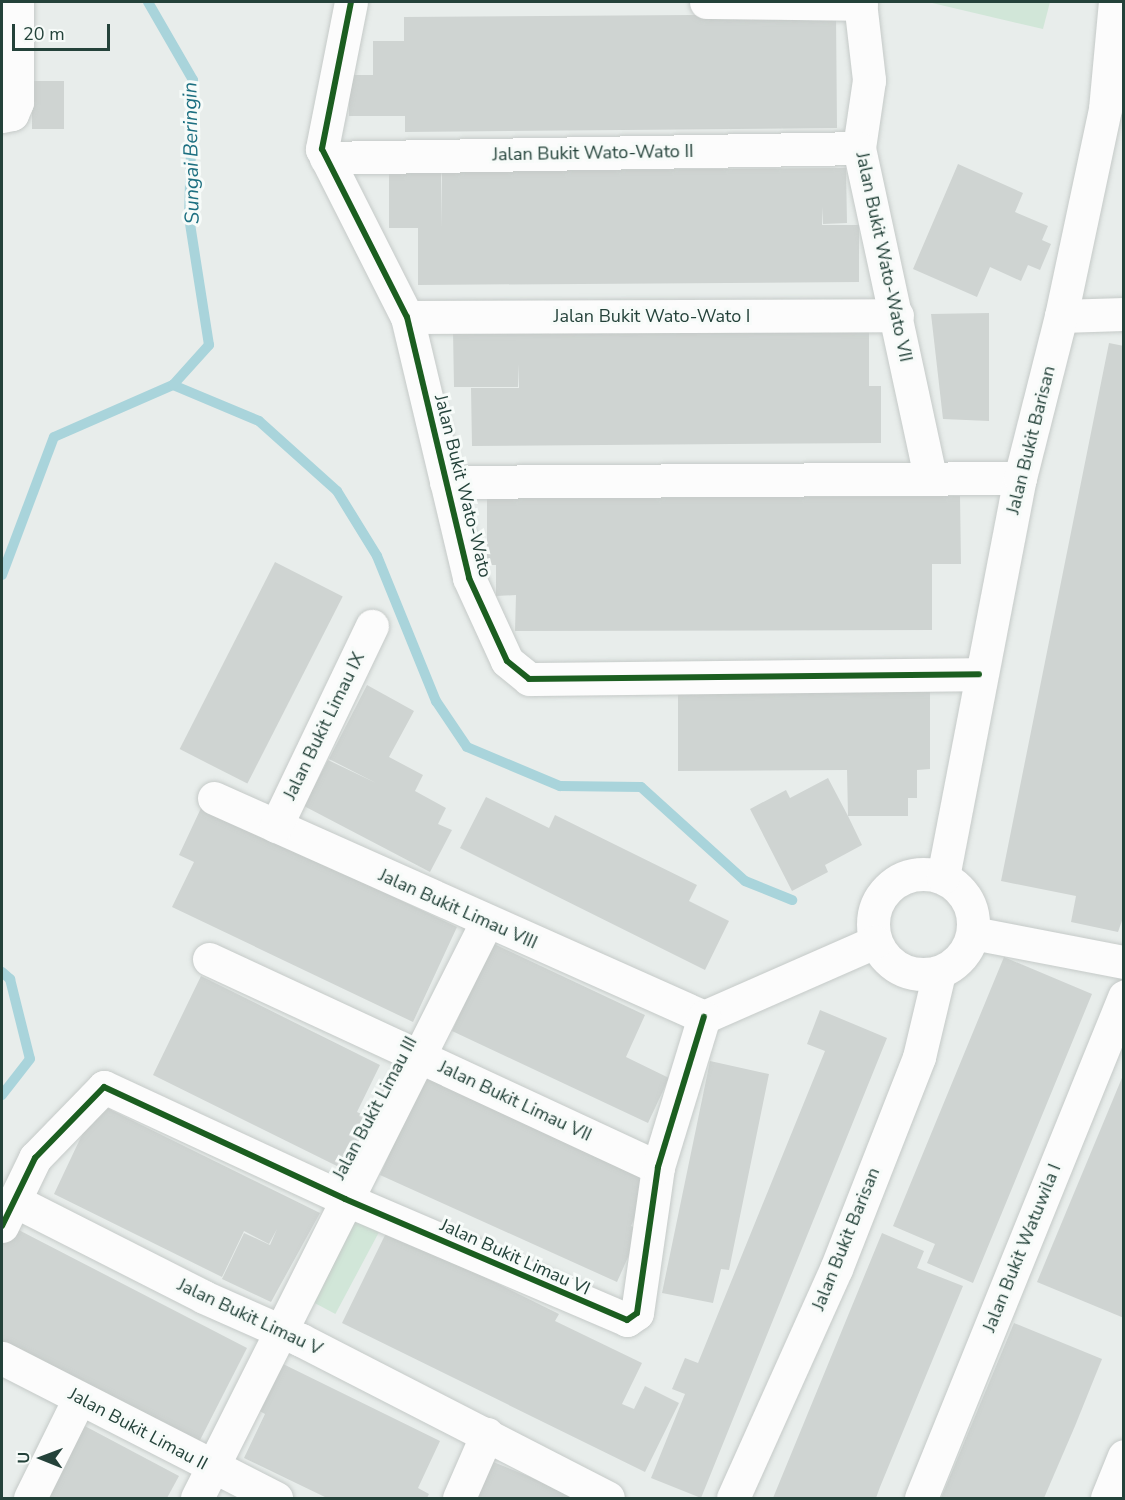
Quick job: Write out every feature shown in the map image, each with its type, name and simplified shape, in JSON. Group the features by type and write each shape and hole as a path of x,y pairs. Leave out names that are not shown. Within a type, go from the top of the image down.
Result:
{"street":[{"path":"7,115 17,102 17,2"},
{"name":"Jalan Bukit Wato-Wato","path":"351,2 321,136 326,158 407,317 469,578 507,661 529,679 979,674"},
{"path":"706,2 861,3"},
{"name":"Jalan Bukit Barisan","path":"943,878 979,674 1020,477 1061,316 1105,109 1115,2"},
{"name":"Jalan Bukit Wato-Wato VII","path":"861,3 869,80 859,148 897,315 930,476"},
{"name":"Jalan Bukit Wato-Wato II","path":"326,158 859,148"},
{"path":"1061,316 1124,314"},
{"name":"Jalan Bukit Wato-Wato I","path":"407,317 897,315"},
{"name":"Jalan Bukit Wato-Wato","path":"446,482 1020,477"},
{"name":"Jalan Bukit Limau IX","path":"276,826 372,626"},
{"name":"Jalan Bukit Limau VIII","path":"214,798 486,923 704,1017"},
{"path":"924,873 943,878 968,900 973,933 961,957 939,973 901,970 875,942 872,923 888,887 924,873"},
{"name":"Jalan Bukit Limau III","path":"197,1498 283,1332 345,1199 486,923"},
{"path":"973,933 1124,962"},
{"path":"704,1017 875,942"},
{"name":"Jalan Bukit Limau VII","path":"209,959 658,1167"},
{"name":"Jalan Bukit Barisan","path":"733,1498 836,1269 919,1057 939,973"},
{"name":"Jalan Bukit Watuwila I","path":"921,1498 1124,998"},
{"name":"Jalan Bukit Limau VI","path":"7,1213 35,1158 104,1086 345,1199 627,1320 637,1313 658,1167 704,1017"},
{"name":"Jalan Bukit Limau V","path":"7,1213 283,1332 487,1434 608,1498"},
{"name":"Jalan Bukit Limau II","path":"2,1358 212,1468 276,1498"},
{"path":"30,1498 79,1399"},
{"path":"459,1498 487,1434"},
{"path":"1107,1498 1124,1456"}],"green space":[{"path":"928,2 1050,2 1043,29"},
{"path":"349,1216 379,1232 335,1314 305,1298"}],"building":[{"path":"836,14 837,128 405,132 405,116 349,116 349,75 373,75 373,41 404,41 404,17"},
{"path":"32,81 64,81 64,129 32,129"},
{"path":"958,164 1023,193 1015,212 1048,226 1042,240 1051,244 1040,270 1028,265 1021,281 990,267 977,297 913,269"},
{"path":"846,168 847,223 823,224 822,207 822,225 859,225 859,282 418,285 418,228 389,228 389,171 441,170 442,228 442,171"},
{"path":"989,313 989,421 943,419 931,314"},
{"path":"869,329 869,386 881,386 881,443 472,446 471,388 519,388 519,364 518,387 454,387 453,331"},
{"path":"1109,343 1124,346 1124,915 1118,932 1071,922 1076,896 1001,881"},
{"path":"960,496 961,564 932,564 932,630 515,631 516,595 496,596 496,565 487,565 487,498"},
{"path":"275,562 343,597 247,784 180,749"},
{"path":"930,684 930,769 917,770 917,798 908,798 908,816 848,816 847,770 678,771 678,685"},
{"path":"367,685 414,711 389,757 423,775 415,791 446,808 438,824 452,830 430,872 304,806 328,760 376,783 329,759"},
{"path":"828,778 862,845 825,865 828,872 792,891 750,809 786,790 790,798"},
{"path":"486,797 549,828 555,815 697,885 689,901 729,921 705,970 460,848"},
{"path":"202,806 457,927 413,1022 172,907 194,862 179,855"},
{"path":"492,943 645,1015 626,1057 669,1078 648,1123 452,1031"},
{"path":"1004,957 1092,994 973,1283 927,1263 935,1244 893,1226"},
{"path":"201,976 380,1065 357,1112 368,1117 343,1169 153,1075"},
{"path":"820,1010 887,1038 701,1498 651,1478 685,1394 672,1389 685,1358 698,1363 825,1051 807,1044"},
{"path":"710,1061 769,1074 729,1270 721,1269 713,1303 662,1293"},
{"path":"426,1071 654,1175 631,1226 640,1230 617,1282 380,1175"},
{"path":"1124,1073 1124,1318 1037,1282"},
{"path":"97,1103 320,1213 271,1302 222,1279 244,1233 270,1245 277,1229 269,1244 244,1231 222,1277 54,1194"},
{"path":"11,1226 247,1348 198,1444 2,1342 2,1245"},
{"path":"388,1229 559,1314 555,1321 642,1363 622,1404 634,1409 645,1386 679,1403 645,1472 342,1323"},
{"path":"882,1233 924,1251 917,1268 963,1286 876,1498 773,1498"},
{"path":"1014,1323 1102,1359 1075,1426 1044,1498 941,1498"},
{"path":"279,1362 440,1441 418,1488 429,1494 427,1498 327,1498 244,1458 265,1414 256,1409"},
{"path":"81,1424 179,1476 167,1498 42,1498"},
{"path":"491,1461 582,1498 476,1498"}],"waterway":[{"name":"Sungai Beringin","path":"2,575 54,437 173,385 209,345 189,217 193,80 148,2"},
{"path":"173,385 259,421 337,491 377,556 436,701 467,747 560,786 641,787 745,881 792,900"},
{"name":"Sungai Beringin","path":"2,972 10,979 30,1059 2,1095"}],"cycle path":[{"path":"351,2 322,149 407,317 469,578 507,661 529,679 979,674"},
{"path":"2,1226 35,1158 104,1087 345,1199 627,1320 637,1313 658,1167 704,1017"}]}
